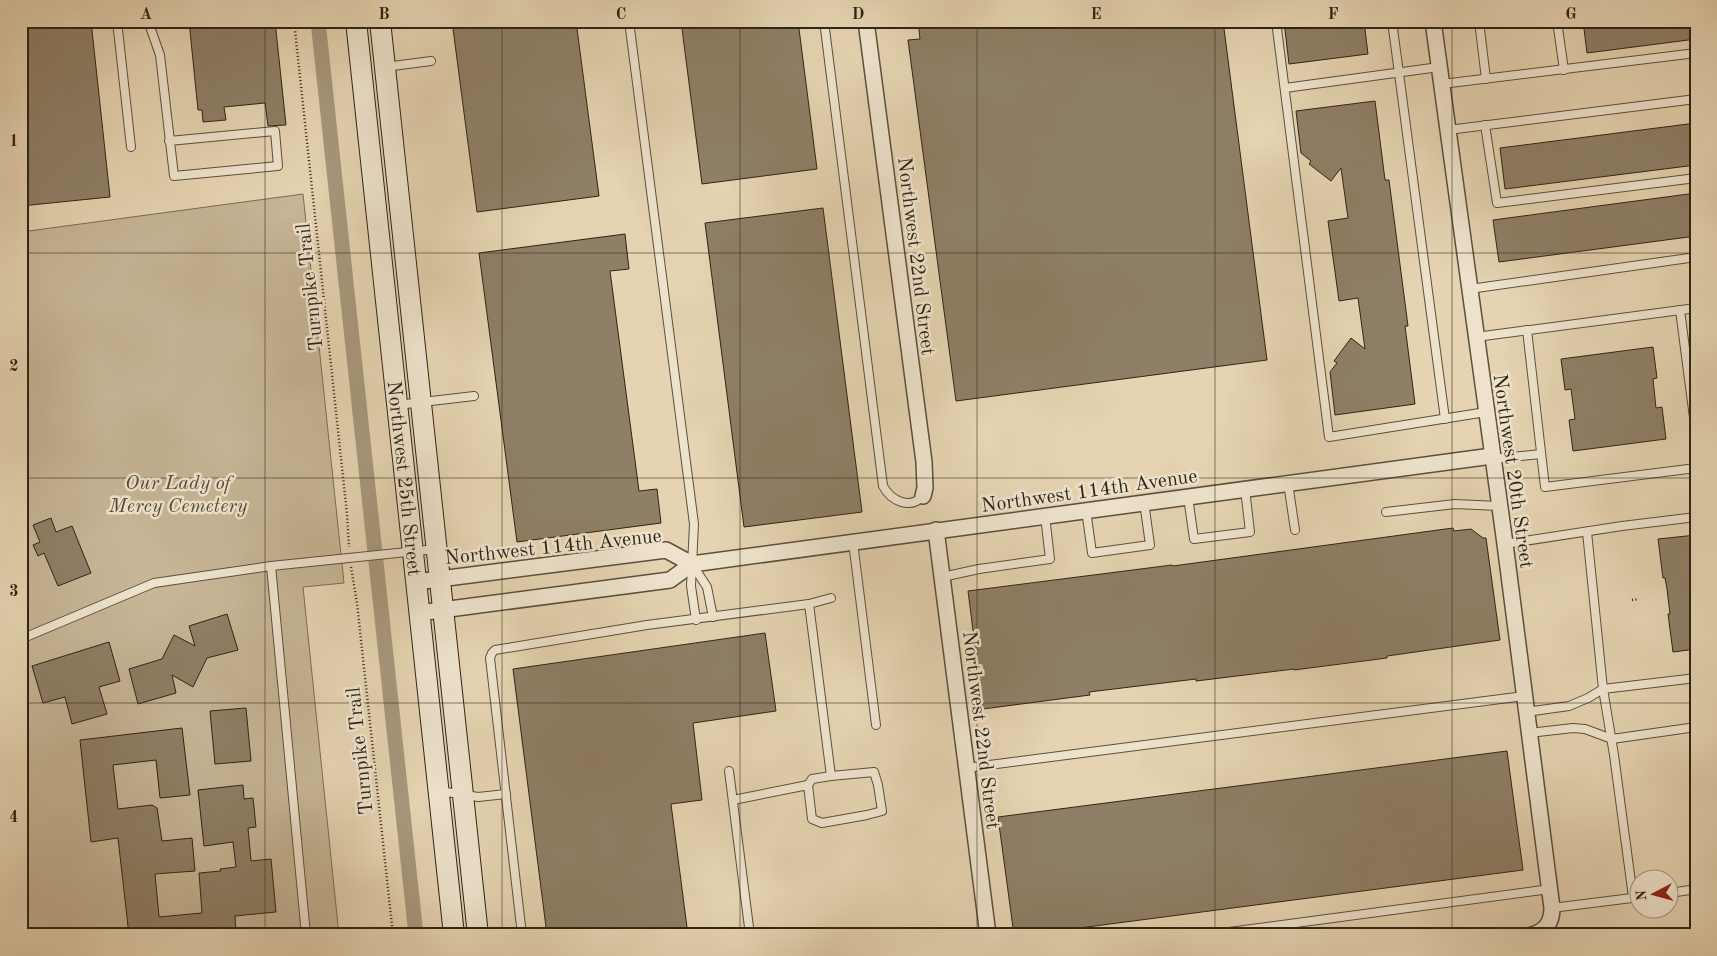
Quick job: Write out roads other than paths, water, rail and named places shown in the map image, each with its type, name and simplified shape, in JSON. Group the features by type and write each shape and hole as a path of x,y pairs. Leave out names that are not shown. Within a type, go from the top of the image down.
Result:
{"main road":[{"name":"Northwest 25th Street","path":"356,21 454,935"},
{"name":"Northwest 25th Street","path":"380,21 478,935"}],"street":[{"name":"Northwest 22nd Street","path":"866,21 924,462 925,488 923,496"},
{"name":"Northwest 20th Street","path":"1434,21 1550,889 1552,914 1548,925 1532,935"},
{"name":"Northwest 114th Avenue","path":"419,613 670,580 692,564 1188,496 1492,458"},
{"name":"Northwest 22nd Street","path":"936,530 988,935"},
{"name":"Northwest 114th Avenue","path":"416,582 666,550 692,564"}],"lane":[{"path":"117,21 131,147"},
{"path":"148,21 160,55 169,141 174,176 278,166 275,132 169,141"},
{"path":"629,21 694,524 691,586 696,620"},
{"path":"824,21 884,486 892,497 904,503 915,502 923,496"},
{"path":"1276,21 1329,437 1486,412"},
{"path":"1392,21 1445,419"},
{"path":"1479,21 1486,79"},
{"path":"1557,21 1564,70"},
{"path":"1442,84 1696,53"},
{"path":"385,67 430,61"},
{"path":"1285,88 1440,67"},
{"path":"1448,130 1696,99"},
{"path":"1485,125 1497,203 1696,178"},
{"path":"1470,289 1696,257"},
{"path":"1476,337 1696,308"},
{"path":"1680,310 1696,433"},
{"path":"1527,330 1545,487 1696,468"},
{"path":"397,405 474,396"},
{"path":"1492,458 1541,454"},
{"path":"1288,483 1295,530"},
{"path":"1188,496 1194,539 1241,534 1250,532 1245,489"},
{"path":"1086,510 1092,553 1140,547 1150,545 1144,502"},
{"path":"1386,512 1455,504 1499,506"},
{"path":"942,577 979,569 1050,559 1045,516"},
{"path":"1505,544 1696,516"},
{"path":"1586,532 1603,689 1632,868"},
{"path":"853,542 876,725"},
{"path":"21,629 23,639 154,583 271,566 437,549"},
{"path":"692,564 707,587 713,617"},
{"path":"271,566 306,935"},
{"path":"522,935 490,658 492,653 495,650 638,627 809,604 831,598"},
{"path":"809,604 831,776"},
{"path":"1526,712 1570,706 1603,689 1696,678"},
{"path":"966,768 1524,696"},
{"path":"1529,733 1573,728 1585,729 1612,738 1696,726"},
{"path":"729,771 750,935"},
{"path":"874,772 882,811 822,823 812,819 808,785 812,779 874,772"},
{"path":"733,800 808,785"},
{"path":"438,791 478,797 506,794"},
{"path":"1206,935 1256,931 1550,889"},
{"path":"1680,891 1696,889"},
{"path":"1552,908 1630,898"}],"waterway":[{"path":"318,21 416,935"}],"park label":[{"name":"Our Lady of Mercy Cemetery","path":"178,494"}]}
